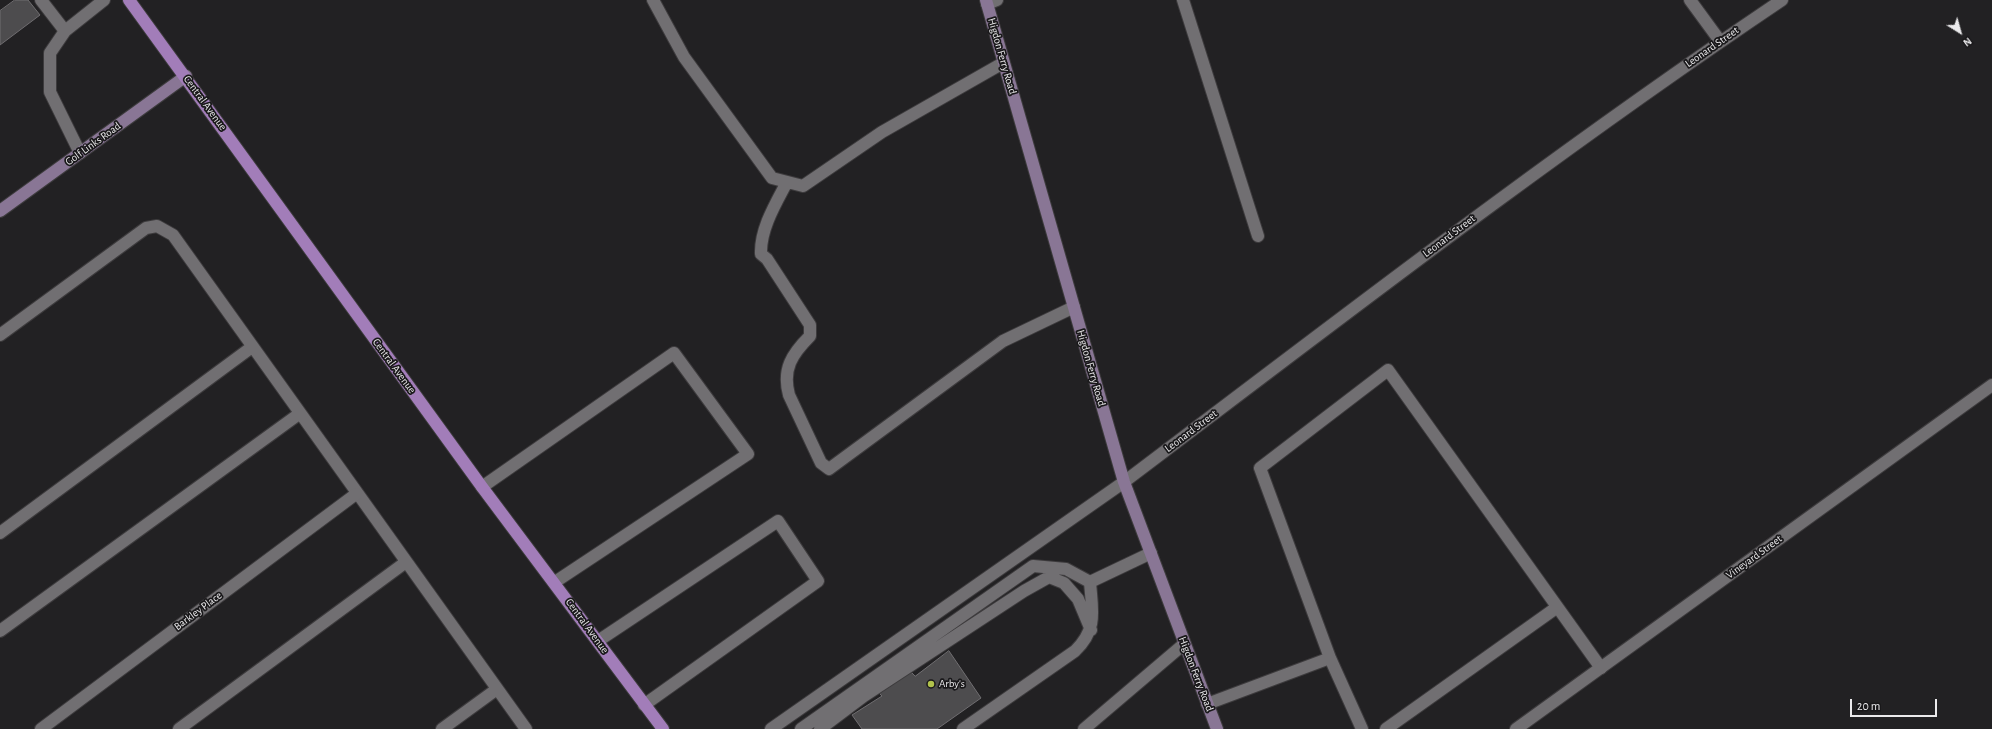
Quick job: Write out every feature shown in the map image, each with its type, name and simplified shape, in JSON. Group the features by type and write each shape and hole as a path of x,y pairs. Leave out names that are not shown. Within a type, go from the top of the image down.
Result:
{"main road":[{"name":"Central Avenue","path":"130,0 482,487 663,729"},
{"name":"Higdon Ferry Road","path":"990,1 1004,63 1124,482 1217,729"},
{"name":"Golf Links Road","path":"0,211 186,76"}],"street":[{"path":"41,0 65,31"},
{"path":"80,153 50,92 50,53 65,31 104,0"},
{"path":"653,0 684,57 772,178 803,186 882,132 1004,63"},
{"path":"1183,0 1258,236"},
{"path":"1690,0 1720,41"},
{"name":"Leonard Street","path":"771,729 1124,482 1482,212 1720,41 1782,0"},
{"path":"787,182 765,228 760,243 761,254 767,259 810,325 810,336 796,350 788,367 786,385 789,395 821,463 829,469 1003,342 1074,307"},
{"path":"0,335 146,228 157,226 173,235 356,494 526,729"},
{"path":"0,533 252,347"},
{"path":"482,487 674,354 748,454 554,582"},
{"path":"1362,729 1330,658 1260,468 1388,370 1556,608 1601,668"},
{"name":"Vineyard Street","path":"1516,729 1992,385"},
{"path":"0,631 299,414"},
{"name":"Barkley Place","path":"40,729 356,494"},
{"path":"598,641 778,521 818,581 644,704"},
{"path":"1090,582 1150,553"},
{"path":"179,729 406,562"},
{"path":"801,729 1033,566 1066,569 1090,582"},
{"path":"820,729 871,692 1024,591 1049,578 1064,583 1078,599 1091,630"},
{"path":"963,729 1075,651 1085,641 1091,630 1093,617 1090,582"},
{"path":"1386,729 1556,608"},
{"path":"1084,729 1184,644"},
{"path":"1207,704 1330,658"},
{"path":"442,729 497,689"}],"building":[{"path":"15,0 28,0 40,15 0,45 0,11"},
{"name":"Arby's","path":"949,651 981,698 937,729 862,729 852,715 882,696 878,692 910,671 915,676"}],"place":[{"name":"Arby's","path":"931,684"}]}
